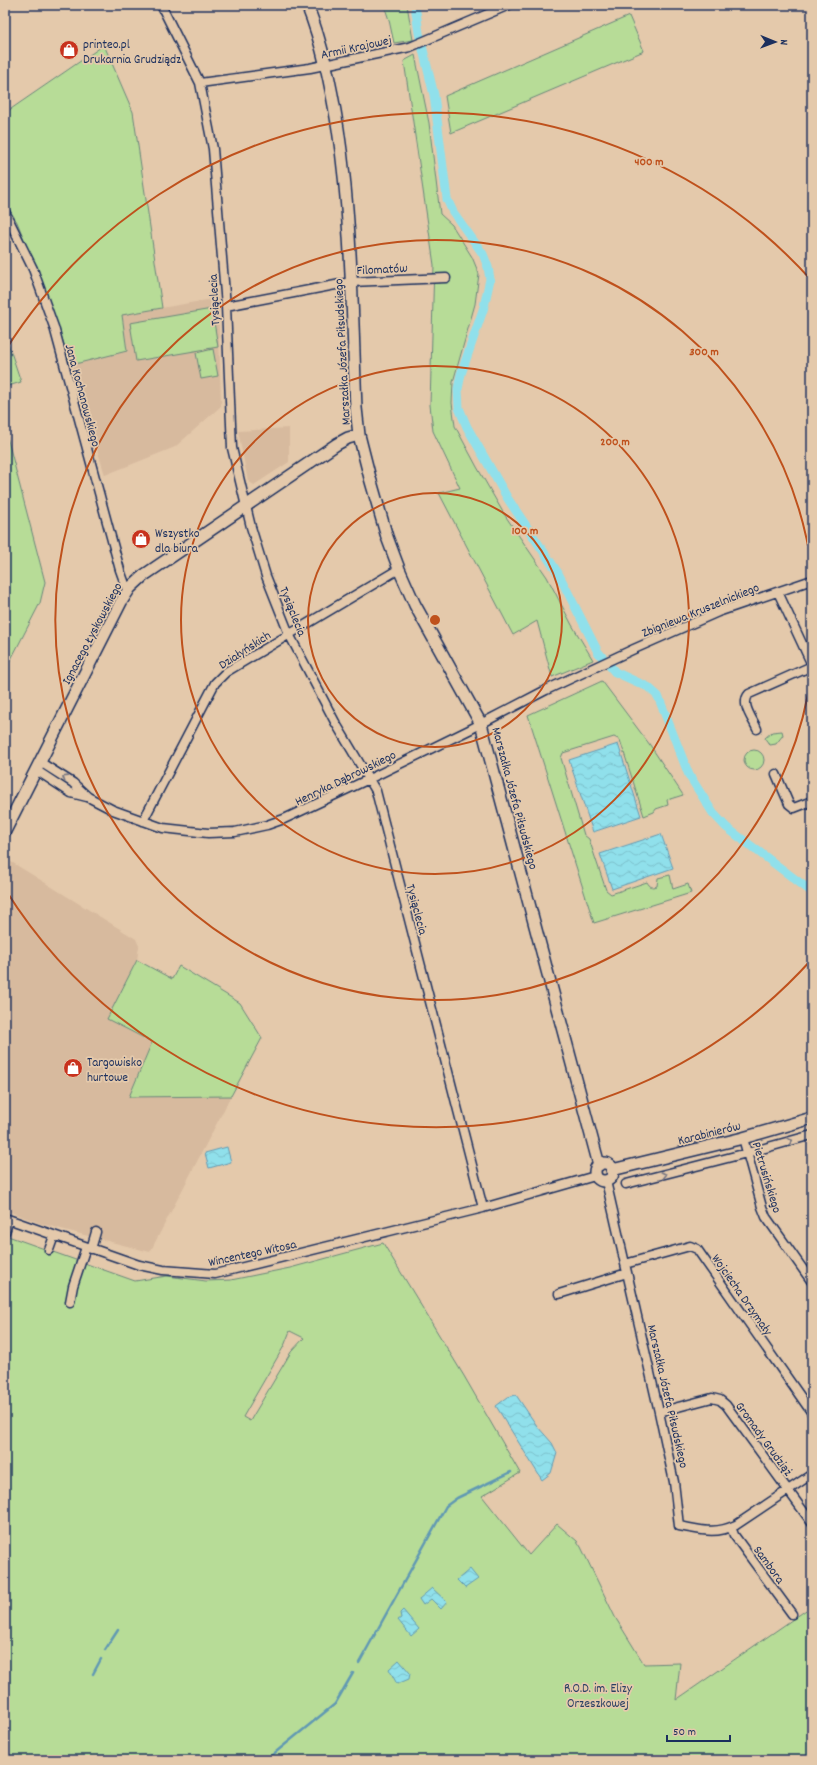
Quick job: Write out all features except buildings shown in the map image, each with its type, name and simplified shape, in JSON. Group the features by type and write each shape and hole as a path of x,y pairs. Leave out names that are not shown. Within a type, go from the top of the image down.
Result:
{"main road":[{"name":"Marszałka Józefa Piłsudskiego","path":"307,5 327,64 346,188 356,416 359,435 379,510 399,569 415,605 481,724 599,1165"},
{"name":"Ignacego Łyskowskiego","path":"5,831 120,602 130,588 143,576 245,505 337,444 348,438 359,435"},
{"name":"Karabinierów","path":"612,1170 743,1138 812,1118"},
{"path":"607,1164 612,1170 611,1177 600,1179 595,1169 599,1165 607,1164"}],"street":[{"name":"Tysiąclecia","path":"161,5 200,83 213,149 226,306 232,448 245,505 266,576 289,634 335,722 376,791 483,1208"},
{"name":"Armii Krajowej","path":"200,83 327,64 412,46 508,5"},
{"name":"Jana Kochanowskiego","path":"5,212 33,268 54,327 120,570 125,584 130,588"},
{"name":"Filomatów","path":"226,306 351,282 446,278"},
{"name":"Działyńskich","path":"143,821 215,683 226,672 399,569"},
{"name":"Zbigniewa Kruszelnickiego","path":"600,666 702,619 812,580"},
{"path":"757,729 745,703 746,697 749,694 812,665 778,592"},
{"name":"Henryka Dąbrowskiego","path":"38,766 73,783 88,797 113,810 163,828 186,831 236,832 268,825 284,819 481,724 546,690 600,666"},
{"path":"776,774 789,804 794,808 812,801"},
{"path":"626,1184 812,1135"},
{"name":"Pietrusińskiego","path":"743,1138 766,1217 812,1282"},
{"path":"483,1208 600,1179"},
{"name":"Marszałka Józefa Piłsudskiego","path":"600,1179 625,1264 659,1412 674,1482 679,1526 711,1532 724,1531 731,1527"},
{"name":"Wincentego Witosa","path":"7,1219 125,1261 154,1268 215,1274 483,1208"},
{"path":"5,1232 7,1219"},
{"path":"70,1302 73,1286 96,1232"},
{"path":"49,1250 54,1236"},
{"name":"Wojciecha Drzymały","path":"625,1264 690,1246 697,1249 812,1413"},
{"path":"559,1294 627,1273"},
{"name":"Gromady Grudziąż","path":"659,1412 712,1398 720,1400 726,1404 812,1523"},
{"path":"731,1527 812,1474"},
{"name":"Sambora","path":"731,1527 734,1535 792,1614"}],"shaded area":[{"path":"218,298 221,406 175,447 105,475 71,365 127,351 122,315"},
{"path":"289,428 289,462 254,485 248,481 238,431"},
{"name":"Targowisko hurtowe","path":"5,858 136,939 139,946 137,960 130,976 152,1042 130,1096 231,1096 150,1252 42,1224 5,1210"}],"green space":[{"path":"384,5 407,5 413,40 394,43"},
{"path":"629,16 644,51 451,133 445,96"},
{"path":"104,45 133,112 162,308 122,315 127,351 71,365 52,309 17,222 5,202 5,113"},
{"path":"415,55 429,123 440,214 452,225 472,257 479,274 475,304 453,382 452,403 455,426 504,514 547,577 572,625 593,660 552,677 537,621 513,635 439,493 460,488 433,431 430,405 434,265 404,61"},
{"path":"212,309 218,347 136,361 130,323"},
{"path":"5,334 21,382 5,387"},
{"path":"213,349 218,376 201,379 196,353"},
{"path":"5,429 45,582 40,603 5,671"},
{"path":"602,681 650,745 683,795 667,800 668,805 656,809 654,812 644,816 620,740 614,737 563,753 561,758 584,835 589,839 606,890 611,894 647,882 651,887 655,887 657,886 658,878 670,875 673,889 688,884 691,893 594,923 528,715"},
{"path":"782,731 783,735 776,744 770,745 765,738 772,732"},
{"path":"754,750 761,753 764,760 761,767 754,770 747,767 744,760 747,753"},
{"path":"137,960 172,979 179,966 240,1003 262,1038 231,1096 129,1097 152,1042 107,1019"},
{"name":"R.O.D. im. Elizy Orzeszkowej","path":"5,1235 135,1281 167,1276 206,1281 231,1280 290,1268 383,1243 464,1376 520,1473 482,1496 529,1555 557,1524 577,1541 615,1617 644,1664 680,1663 676,1700 812,1606 812,1760 5,1760","holes":["290,1331 304,1338 291,1352 250,1421 243,1417 284,1346"]}],"water":[{"path":"618,744 641,816 593,832 569,760"},
{"path":"661,834 673,868 612,889 600,854"},
{"path":"227,1147 231,1162 209,1168 205,1153"},
{"path":"516,1395 537,1426 552,1443 557,1453 551,1473 542,1480 496,1406 508,1397"},
{"path":"470,1569 478,1579 465,1588 457,1580"},
{"path":"432,1588 447,1602 441,1609 431,1599 423,1605 419,1599"},
{"path":"403,1610 419,1629 411,1636 398,1620 401,1618 400,1613"},
{"path":"399,1660 410,1673 409,1679 397,1684 389,1669"}],"waterway":[{"path":"415,5 419,33 434,95 447,199 453,212 483,254 488,267 490,279 484,307 461,374 458,389 459,408 467,427 508,499 558,573 598,652 615,672 648,687 658,696 689,775 713,813 726,827 812,892"},
{"path":"359,1663 446,1506 457,1498 511,1472"},
{"path":"105,1650 118,1630"},
{"path":"93,1674 101,1659"},
{"path":"266,1760 335,1704 353,1673"}],"place":[{"name":"printeo.pl Drukarnia Grudziądz","path":"69,50"},
{"name":"Wszystko dla biura","path":"141,539"},
{"name":"Targowisko hurtowe","path":"73,1068"}]}
